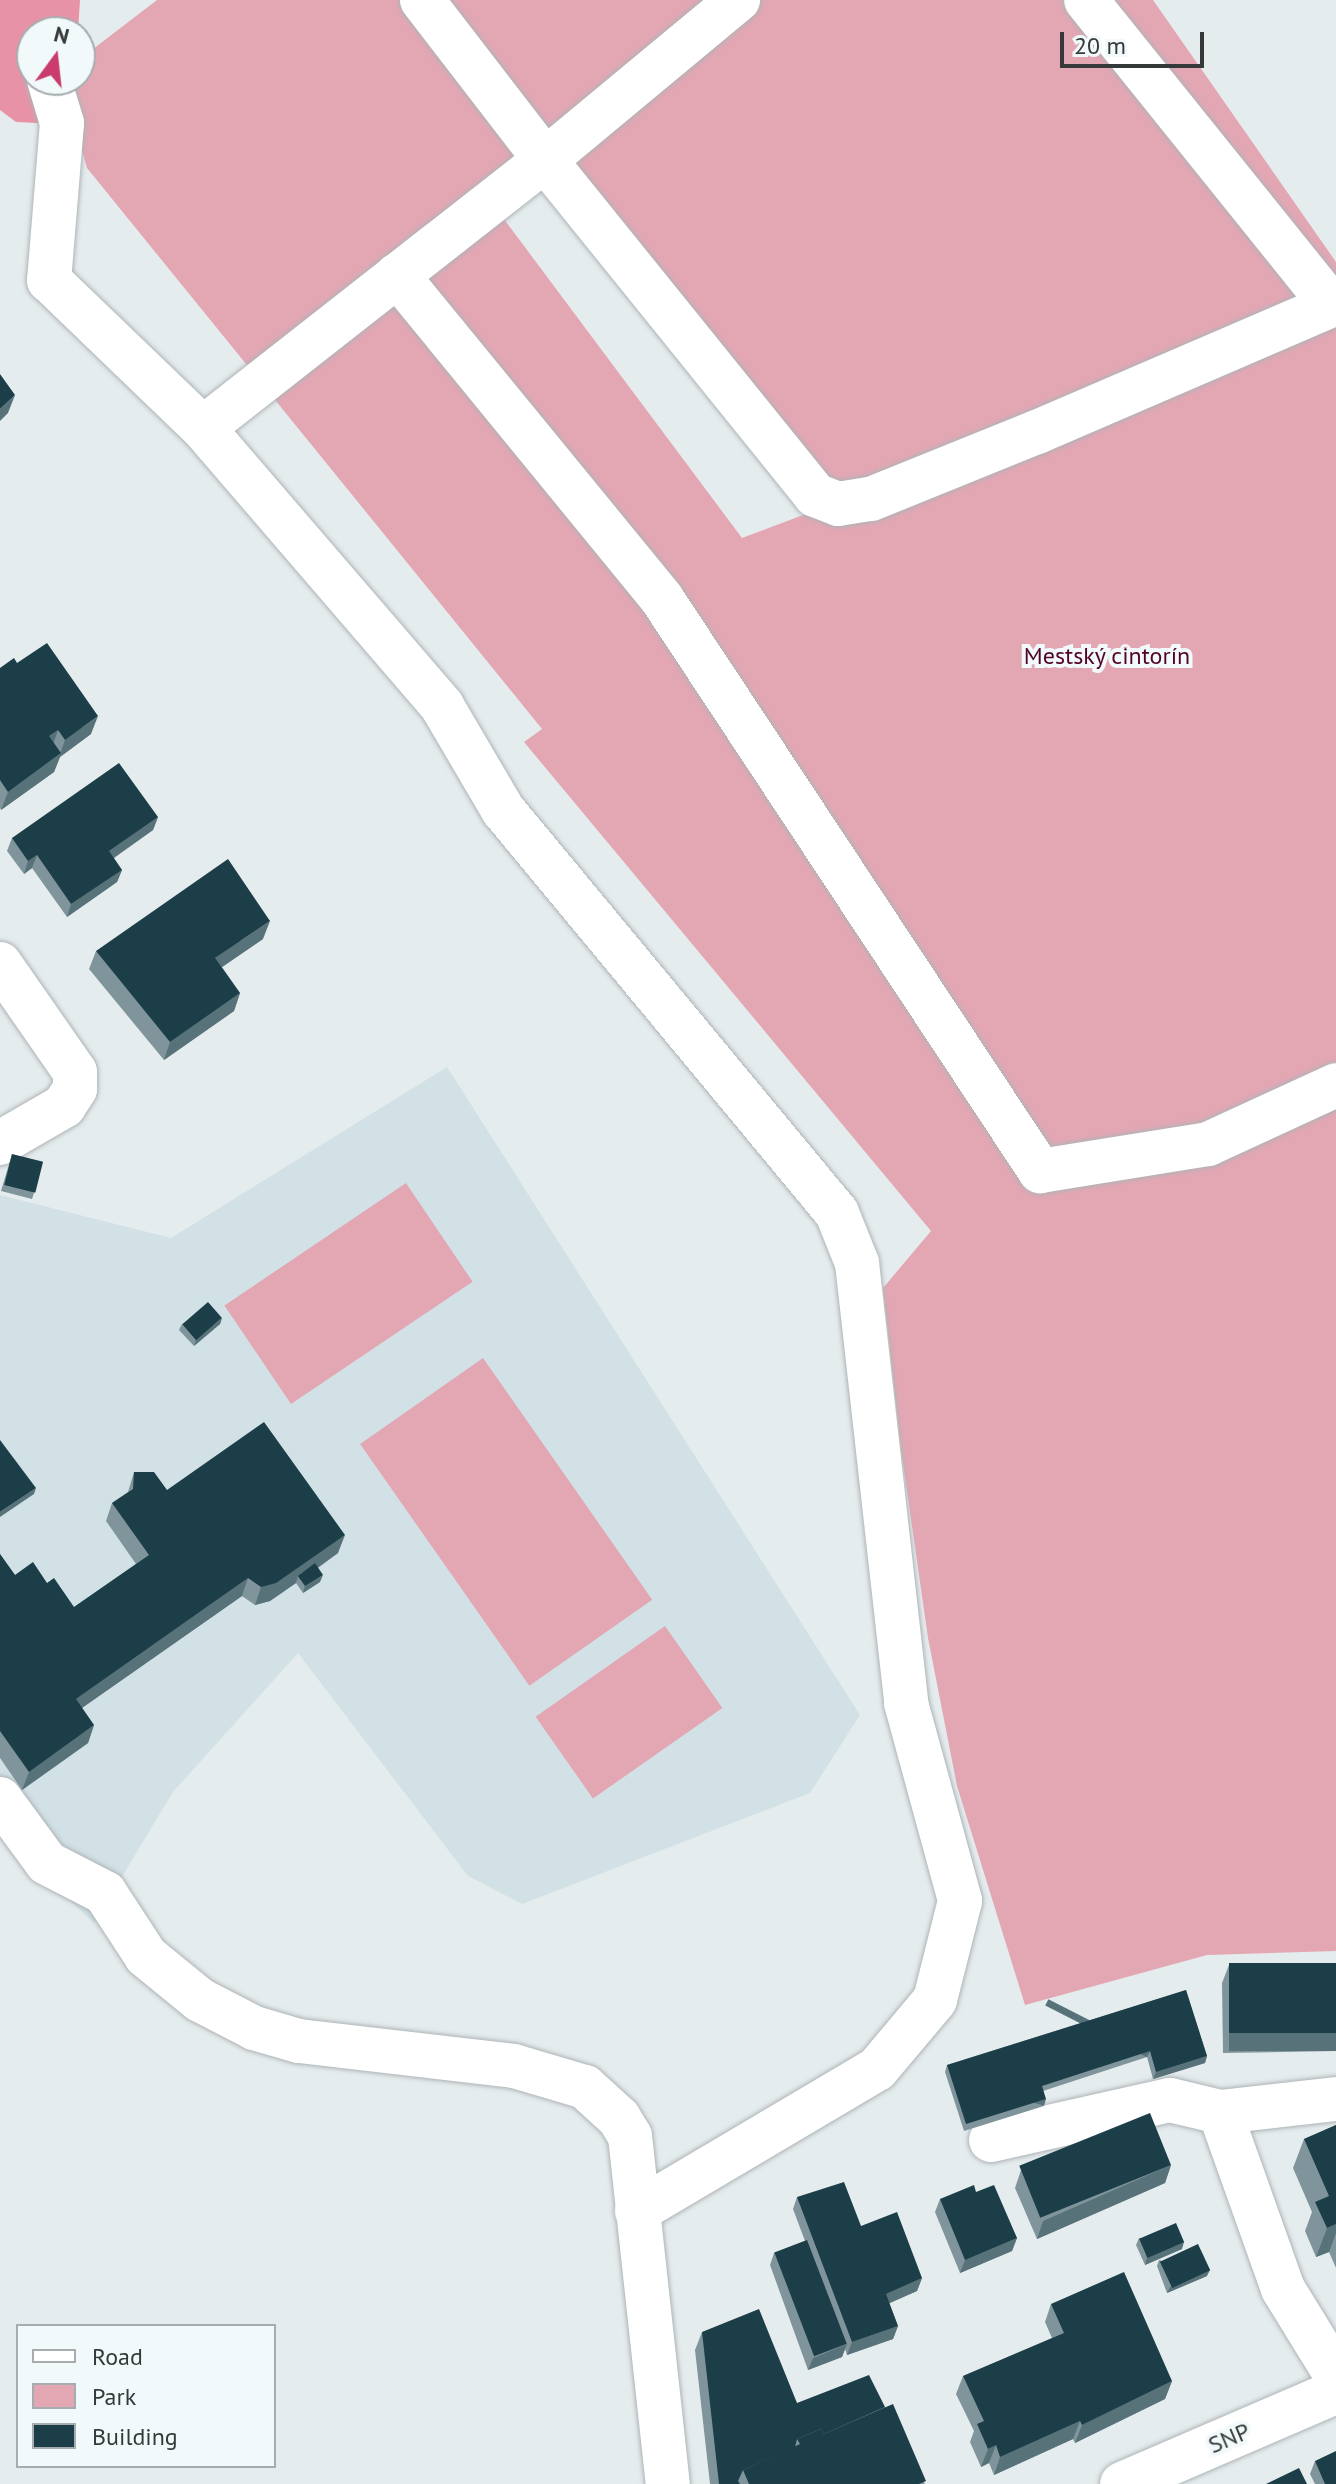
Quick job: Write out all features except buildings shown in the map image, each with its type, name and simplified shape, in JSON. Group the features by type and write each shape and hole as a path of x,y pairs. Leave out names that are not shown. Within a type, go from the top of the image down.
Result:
{"street":[{"path":"422,0 545,160 815,495 838,504 871,499 1037,432 1333,304 1086,0"},
{"path":"203,428 545,160 738,0"},
{"path":"54,96 62,123 49,280 203,428 442,706 503,810 837,1213 857,1263 906,1703 960,1901 935,2000 877,2069 637,2211"},
{"path":"397,275 662,599 1040,1171 1208,1144 1336,1085"},
{"path":"0,964 75,1072 75,1089 64,1106 0,1143"},
{"path":"0,1799 47,1863 105,1893 146,1956 200,2000 240,2021 299,2041 514,2066 585,2087 619,2118 630,2136 668,2484"},
{"path":"991,2140 1170,2100 1220,2112 1336,2099"},
{"path":"1220,2112 1283,2289 1336,2375"},
{"name":"SNP","path":"1122,2484 1336,2392"}],"shaded area":[{"path":"0,0 80,0 79,16 16,16 16,96 72,96 71,112 58,124 16,122 0,110"},
{"path":"447,1067 860,1715 810,1793 522,1904 468,1876 298,1653 173,1792 94,1923 0,1836 0,1195 171,1238"}],"green space":[{"name":"Mestský cintorín","path":"157,0 1153,0 1336,262 1336,290 859,490 831,487 566,166 483,191 742,538 1336,314 1336,1951 1207,1955 1025,2005 957,1786 928,1638 901,1449 883,1288 931,1231 524,742 542,729 87,168 71,112 74,96 96,96 96,47"},
{"path":"406,1183 473,1282 291,1404 224,1305"},
{"path":"483,1358 652,1600 529,1686 360,1444"},
{"path":"665,1626 722,1708 593,1799 536,1717"}]}
